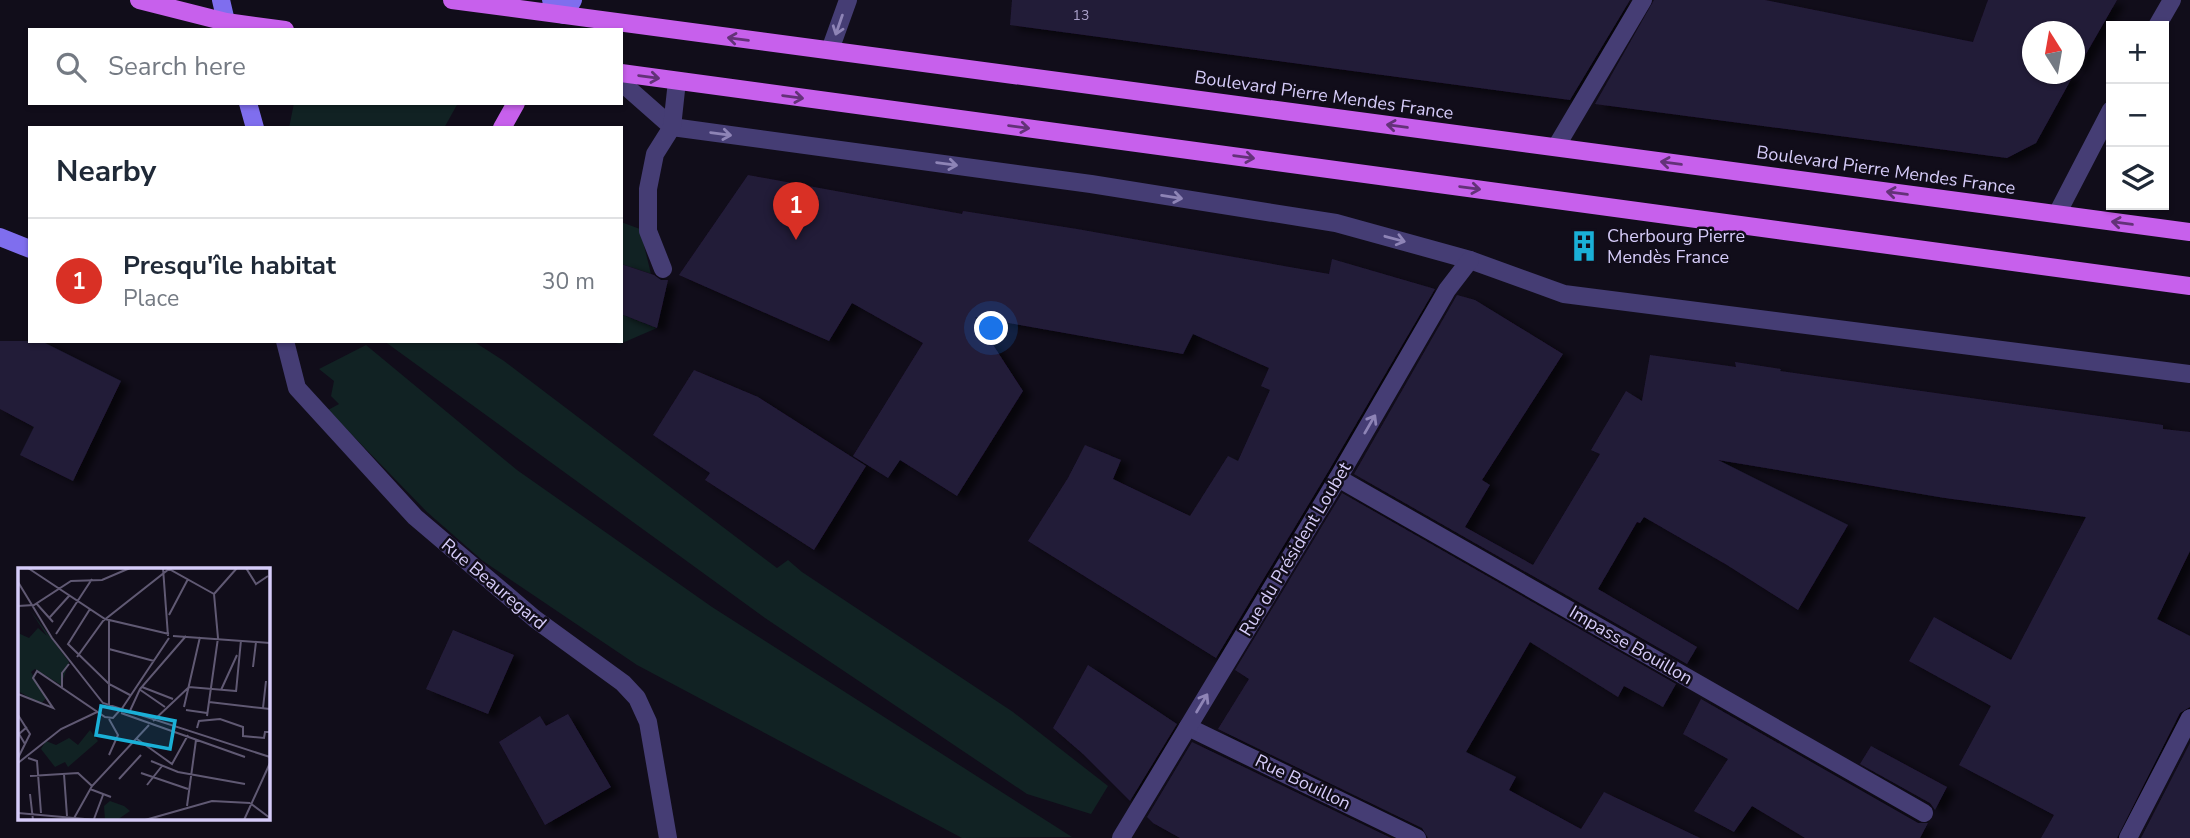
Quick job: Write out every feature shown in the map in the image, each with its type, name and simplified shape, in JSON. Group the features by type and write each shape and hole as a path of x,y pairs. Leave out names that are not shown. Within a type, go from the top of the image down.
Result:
{"main road":[{"path":"139,0 227,26 256,28"},
{"path":"221,0 227,26"},
{"name":"Boulevard Pierre Mendes France","path":"452,0 2190,232"},
{"path":"551,0 565,15"},
{"path":"623,73 2190,286"},
{"path":"249,105 254,126"},
{"path":"503,126 515,105"},
{"path":"0,237 28,248"}],"street":[{"path":"830,51 848,0"},
{"path":"1556,147 1643,0"},
{"path":"2160,21 2172,0"},
{"path":"663,269 648,231 648,189 655,154 672,127 677,81"},
{"path":"623,84 672,127 1091,184 1336,223 1469,260 1564,294 2190,374"},
{"path":"2057,214 2106,120"},
{"name":"Rue du Président Loubet","path":"1121,838 1338,478 1447,290 1469,260"},
{"name":"Rue Beauregard","path":"286,343 297,388 415,517 535,619 623,683 637,698 648,722 668,838"},
{"name":"Impasse Bouillon","path":"1338,478 1924,813"},
{"path":"2129,838 2190,718"},
{"name":"Rue Bouillon","path":"1188,727 1417,838"}],"shaded area":[{"path":"294,105 457,105 445,126 289,126"},
{"path":"623,223 640,229 651,274 623,265"},
{"path":"623,315 657,328 623,343"},
{"path":"387,343 476,343 504,361 777,568 788,560 802,572 1013,712 1108,786 1091,814 1027,794 765,618"},
{"path":"366,345 517,470 712,607 1072,837 962,838 637,665 483,561 427,512 328,410 339,404 331,396 334,381 319,369"}],"building":[{"path":"1012,0 1630,0 1570,100 1010,25"},
{"path":"1654,0 1765,0 1973,42 1988,0 2117,0 2085,56 2085,21 2022,21 2022,84 2068,84 2036,143 2007,158 1595,104"},
{"path":"748,175 962,214 963,211 1077,229 1329,274 1332,259 1435,289 1216,658 1028,541 1068,478 1085,445 1121,460 1113,479 1190,516 1228,456 1238,461 1270,390 1261,386 1269,368 1193,334 1183,354 975,317 1023,391 957,496 900,460 888,478 853,456 923,343 852,303 829,341 679,275"},
{"path":"623,265 661,280 668,280 657,328 623,315"},
{"path":"1457,295 1475,300 1563,354 1482,480 1490,485 1465,527 1533,565 1600,454 1591,450 1626,391 1642,401 1650,355 1736,367 1735,362 1781,369 1780,371 2163,425 2163,429 2190,432 2190,551 2157,619 2190,636 2190,707 2180,713 2117,838 2041,838 2054,815 1959,765 1991,706 1909,661 1934,617 2011,660 2086,517 1945,498 1718,460 1848,525 1798,610 1644,517 1640,523 1637,522 1598,589 1697,647 1687,664 1354,474"},
{"path":"0,341 45,343 121,381 73,481 20,455 34,427 0,409"},
{"path":"694,370 758,397 866,466 814,550 705,480 710,473 653,435"},
{"path":"1342,493 1676,684 1663,707 1624,686 1618,697 1530,642 1466,752 1516,777 1509,790 1581,829 1604,792 1700,838 1428,838 1422,828 1218,729 1249,679 1235,670"},
{"path":"453,630 514,655 488,714 426,689"},
{"path":"1088,665 1177,724 1130,801 1053,728"},
{"path":"1701,699 1918,823 1928,823 1920,838 1805,838 1752,806 1734,832 1694,811 1728,759 1683,734"},
{"path":"568,714 611,787 545,825 499,742 540,716 546,726"},
{"path":"1192,742 1391,838 1180,838 1147,817"},
{"path":"2190,743 2190,838 2141,838"},
{"path":"1871,746 1947,787 1935,810 1930,803 1860,764"}],"place":[{"name":"Presqu'île habitat","path":"796,240"},
{"name":"Cherbourg Pierre Mendès France","path":"1584,246"}]}
